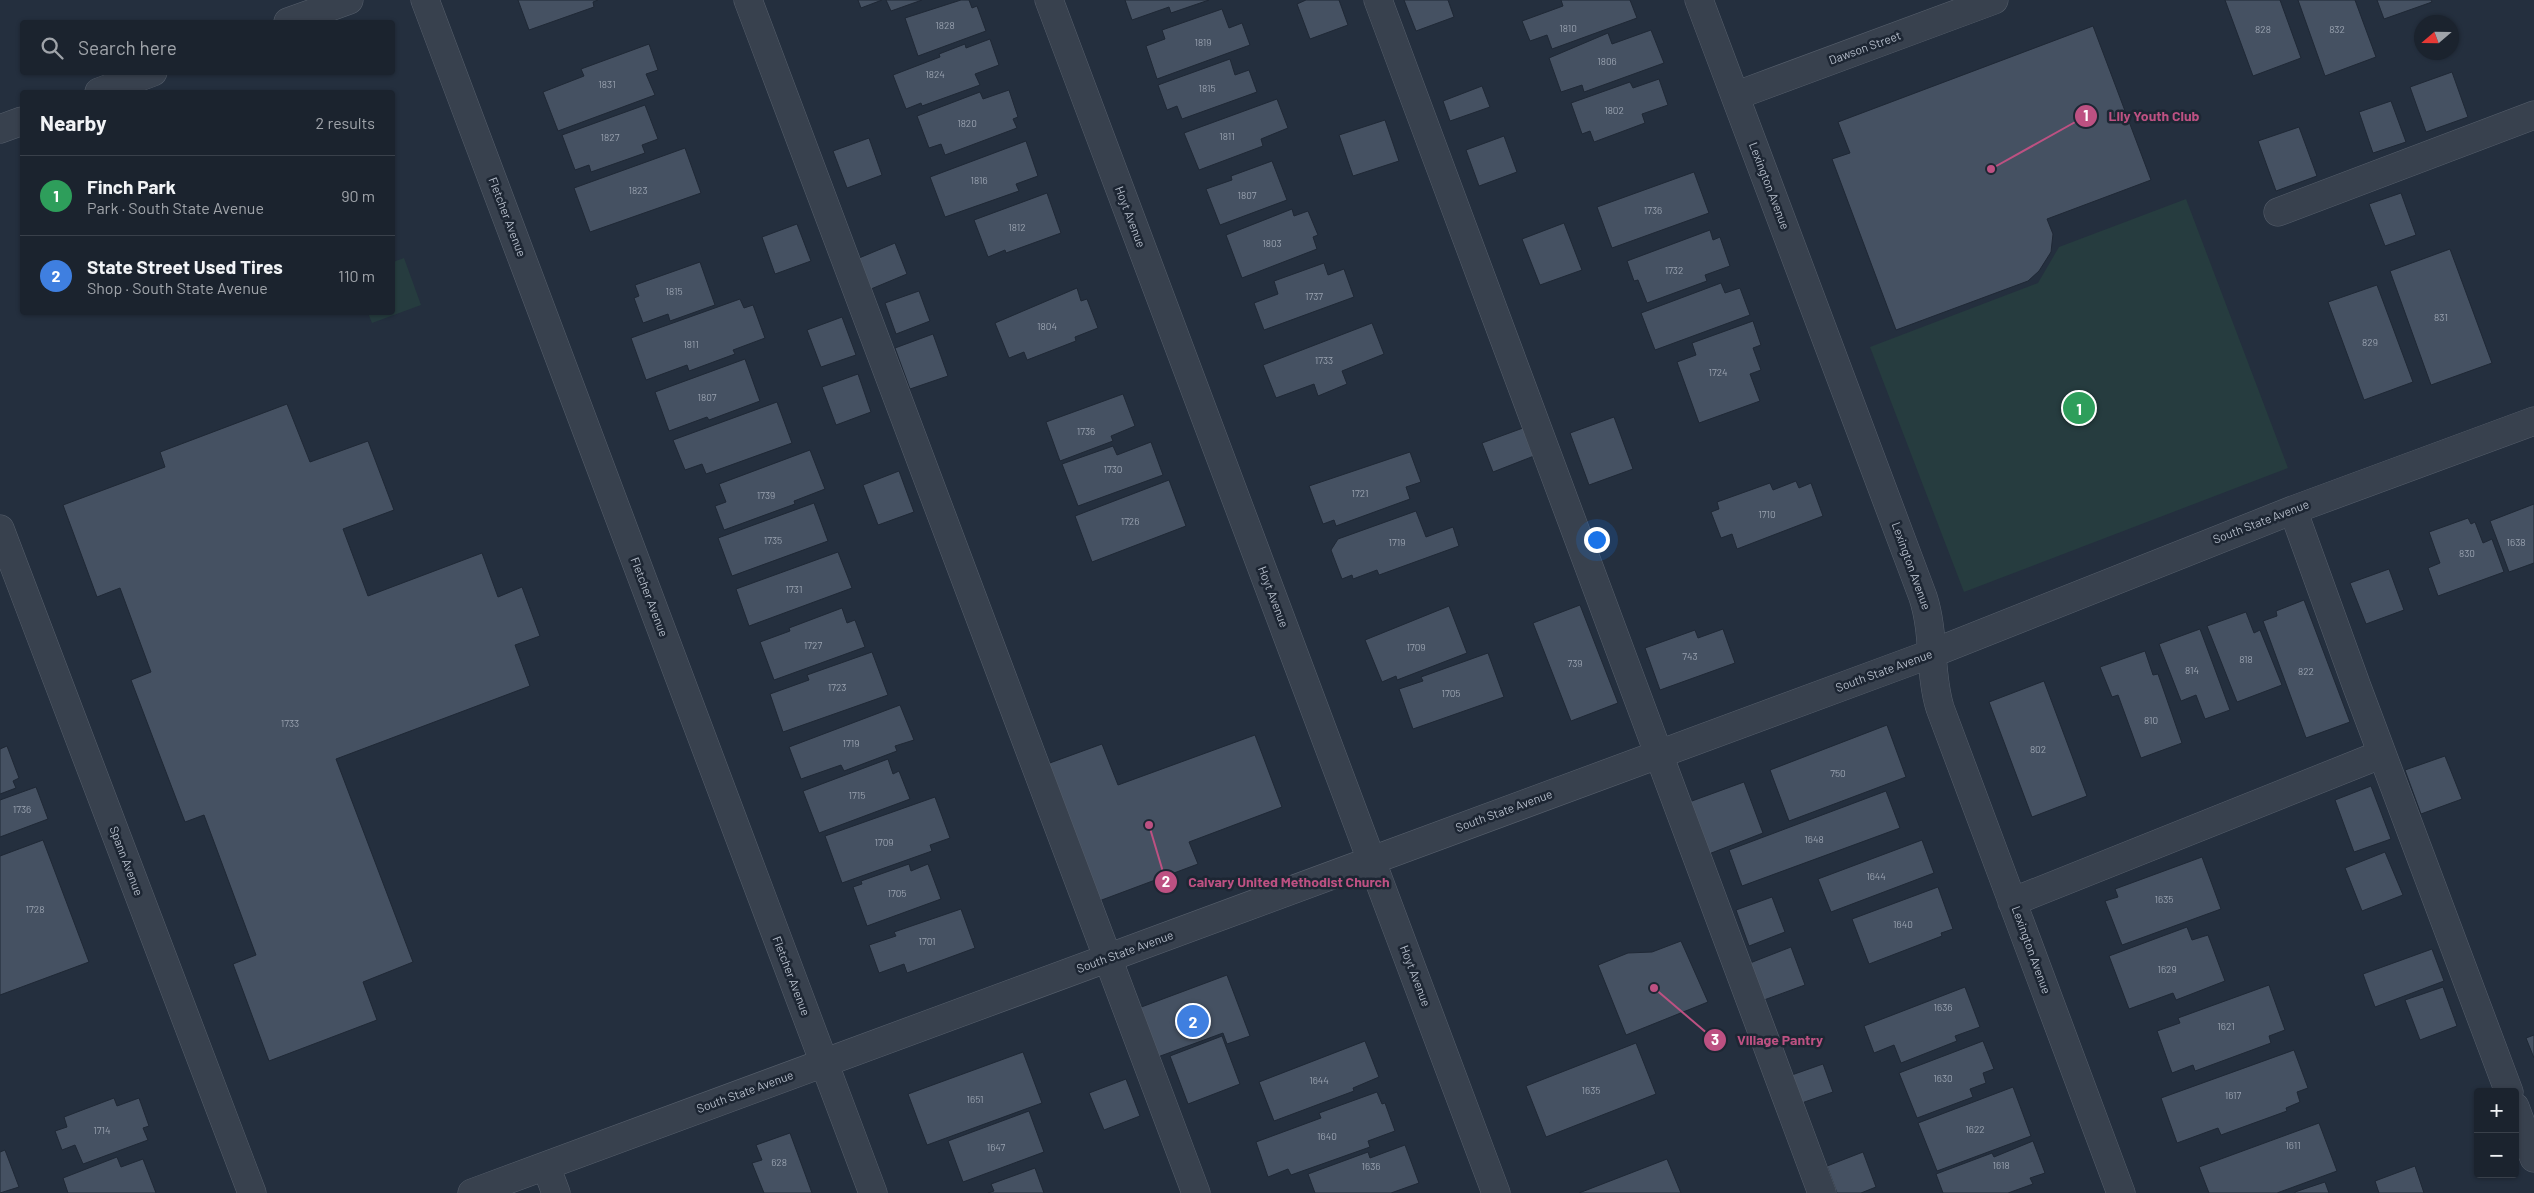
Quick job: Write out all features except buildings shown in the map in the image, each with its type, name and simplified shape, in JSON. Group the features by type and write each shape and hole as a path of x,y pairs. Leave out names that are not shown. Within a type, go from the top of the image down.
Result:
{"street":[{"path":"294,20 349,0"},
{"name":"Fletcher Avenue","path":"425,0 873,1193"},
{"path":"748,0 1196,1193"},
{"name":"Hoyt Avenue","path":"1049,0 1496,1193"},
{"path":"1378,0 1822,1193"},
{"name":"Lexington Avenue","path":"1699,0 1923,598 1930,626 1934,682 1940,708 2121,1193"},
{"name":"Dawson Street","path":"1735,96 1994,0"},
{"path":"104,90 145,75"},
{"path":"2278,212 2534,115"},
{"path":"0,129 20,122"},
{"name":"South State Avenue","path":"472,1193 1933,653 2293,510 2534,421"},
{"path":"2293,510 2382,754 2508,1088"},
{"name":"Spann Avenue","path":"0,530 252,1193"},
{"path":"2012,902 2382,754"},
{"path":"2519,1118 2534,1158"},
{"path":"546,1166 556,1193"}],"green space":[{"path":"2186,199 2288,468 1964,592 1870,347 2038,283 2059,247"},
{"path":"404,258 421,305 395,315 395,261"},
{"path":"369,315 394,315 372,323"}],"place":[{"name":"Lily Youth Club","path":"1991,169"},
{"name":"Finch Park","path":"2079,408"},
{"name":"Calvary United Methodist Church","path":"1149,825"},
{"name":"Village Pantry","path":"1654,988"},
{"name":"State Street Used Tires","path":"1193,1021"}]}
